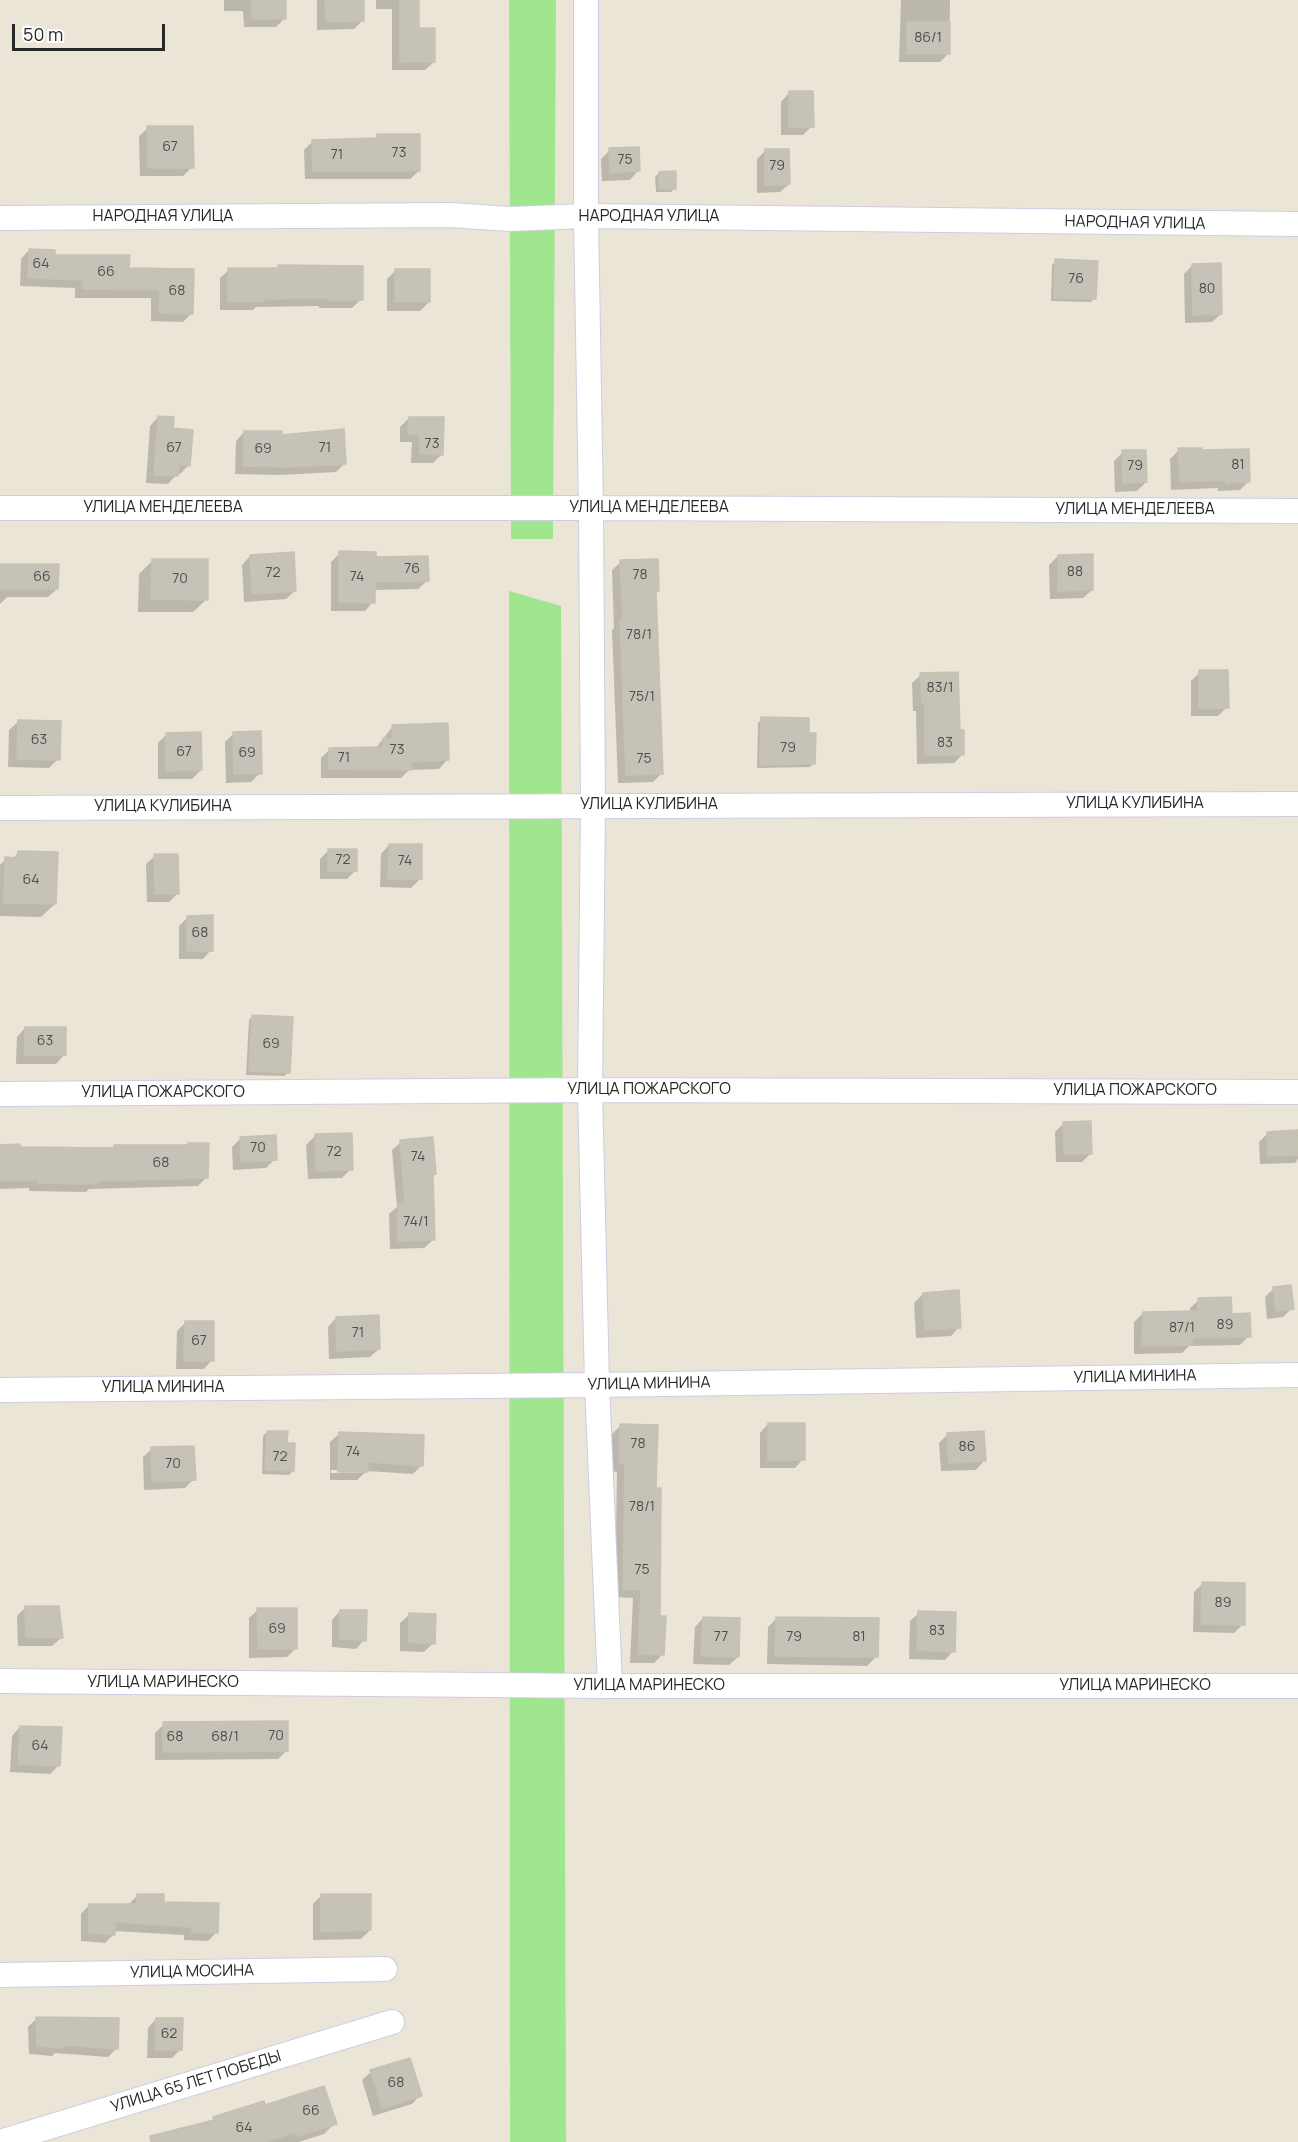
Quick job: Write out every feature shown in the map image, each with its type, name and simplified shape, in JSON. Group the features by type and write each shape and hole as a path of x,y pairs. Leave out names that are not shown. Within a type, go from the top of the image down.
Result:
{"street":[{"path":"586,0 586,216 593,806 590,1090 597,1385 610,1686"},
{"name":"НАРОДНАЯ УЛИЦА","path":"0,218 451,215 510,219 586,216 1298,224"},
{"name":"УЛИЦА МЕНДЕЛЕЕВА","path":"0,508 1298,511"},
{"name":"УЛИЦА КУЛИБИНА","path":"0,808 1298,804"},
{"name":"УЛИЦА ПОЖАРСКОГО","path":"0,1094 590,1090 1298,1092"},
{"name":"УЛИЦА МИНИНА","path":"0,1390 597,1385 1298,1375"},
{"name":"УЛИЦА МАРИНЕСКО","path":"0,1682 610,1686 1298,1686"},
{"name":"УЛИЦА МОСИНА","path":"0,1975 385,1969"},
{"name":"УЛИЦА 65 ЛЕТ ПОБЕДЫ","path":"0,2142 392,2022"}],"green space":[{"path":"509,0 556,0 553,539 511,539"},
{"path":"509,591 561,606 566,2142 510,2142"}],"building":[{"path":"252,0 286,0 286,19 252,19"},
{"path":"325,0 364,0 364,21 326,22"},
{"path":"400,0 419,0 419,28 435,28 435,62 400,62"},
{"path":"907,22 950,22 950,54 907,54"},
{"path":"789,91 813,91 814,127 789,127"},
{"path":"147,126 193,126 194,168 148,168"},
{"path":"377,134 420,134 420,171 313,171 312,140 377,138"},
{"path":"639,147 640,171 610,173 609,148"},
{"path":"765,149 789,149 790,184 765,185"},
{"path":"676,171 676,189 659,189 659,172"},
{"path":"29,249 55,250 55,255 130,255 129,268 194,269 193,314 159,313 160,290 83,289 83,280 28,278"},
{"path":"1055,259 1098,261 1096,299 1054,298"},
{"path":"1221,263 1222,314 1193,315 1192,264"},
{"path":"278,265 363,266 363,300 328,300 328,298 228,302 228,268 278,268"},
{"path":"395,269 430,269 430,302 395,302"},
{"path":"158,416 174,417 173,428 193,430 190,466 179,465 178,476 154,475"},
{"path":"409,417 444,417 443,455 420,454 420,434 408,434"},
{"path":"344,429 346,464 288,467 243,466 244,431 282,431 282,435"},
{"path":"1178,448 1249,449 1250,482 1226,483 1226,480 1180,482"},
{"path":"1122,450 1146,450 1147,482 1123,483"},
{"path":"339,551 376,552 376,557 428,556 429,581 375,582 375,603 339,602"},
{"path":"294,552 296,591 252,594 250,555"},
{"path":"1093,554 1093,590 1058,591 1058,555"},
{"path":"152,559 208,559 208,600 151,599"},
{"path":"658,559 659,591 656,591 663,774 626,775 620,560"},
{"path":"0,564 59,564 58,589 0,589"},
{"path":"1199,670 1228,670 1229,708 1199,708"},
{"path":"958,672 960,730 964,730 964,755 925,755 925,703 922,703 920,673"},
{"path":"761,717 809,718 809,733 816,733 815,764 760,765"},
{"path":"18,720 61,721 60,760 17,759"},
{"path":"448,723 449,760 411,762 411,770 329,769 329,748 383,747 383,738 393,738 392,725"},
{"path":"261,731 262,774 234,774 233,732"},
{"path":"201,732 202,770 166,771 166,733"},
{"path":"389,844 422,844 422,879 388,879"},
{"path":"328,849 357,849 357,871 328,871"},
{"path":"18,851 58,852 56,904 4,903 5,857 18,858"},
{"path":"154,854 178,854 179,894 155,894"},
{"path":"213,915 213,951 187,951 187,916"},
{"path":"252,1015 293,1017 290,1073 249,1071"},
{"path":"25,1027 66,1027 66,1055 25,1055"},
{"path":"1091,1121 1092,1154 1064,1154 1063,1122"},
{"path":"1298,1130 1298,1155 1268,1156 1267,1132"},
{"path":"352,1133 353,1170 316,1171 315,1134"},
{"path":"276,1135 277,1160 241,1162 240,1137"},
{"path":"433,1137 436,1174 433,1175 435,1240 398,1241 398,1204 405,1204 400,1140"},
{"path":"188,1143 209,1143 208,1178 97,1181 97,1184 0,1180 0,1145 114,1148 114,1145 188,1145"},
{"path":"1291,1285 1294,1309 1276,1311 1273,1287"},
{"path":"959,1290 961,1328 925,1330 923,1293"},
{"path":"1231,1297 1232,1314 1250,1313 1251,1337 1192,1338 1192,1345 1142,1346 1143,1312 1198,1311 1198,1298"},
{"path":"379,1315 380,1349 337,1351 336,1317"},
{"path":"185,1321 214,1321 214,1361 184,1361"},
{"path":"768,1423 805,1423 805,1460 768,1460"},
{"path":"620,1424 658,1425 656,1488 661,1488 660,1616 666,1616 664,1655 638,1654 641,1590 623,1589 625,1463 619,1463"},
{"path":"267,1431 288,1431 287,1443 295,1443 294,1471 265,1470"},
{"path":"984,1431 986,1461 949,1463 947,1433"},
{"path":"339,1432 424,1435 423,1466 368,1462 368,1472 338,1472"},
{"path":"194,1446 196,1480 152,1482 151,1447"},
{"path":"1202,1582 1245,1583 1245,1625 1201,1624"},
{"path":"25,1606 59,1606 63,1638 26,1637"},
{"path":"257,1608 297,1608 297,1649 258,1649"},
{"path":"340,1610 367,1610 366,1641 340,1639"},
{"path":"918,1611 956,1612 955,1652 917,1650"},
{"path":"409,1613 436,1614 435,1644 409,1642"},
{"path":"703,1617 740,1618 739,1657 701,1656"},
{"path":"776,1617 879,1618 878,1657 775,1656"},
{"path":"288,1721 288,1751 163,1752 163,1722"},
{"path":"20,1726 62,1727 60,1766 18,1764"},
{"path":"137,1894 164,1894 164,1902 219,1903 218,1933 192,1932 192,1927 115,1922 115,1935 89,1933 89,1904 137,1904"},
{"path":"321,1894 371,1894 371,1930 321,1932"},
{"path":"36,2017 119,2018 118,2049 63,2045 63,2048 37,2046"},
{"path":"156,2018 183,2018 182,2050 155,2050"},
{"path":"410,2058 422,2096 382,2108 370,2070"},
{"path":"324,2086 337,2124 297,2136 295,2132 265,2142 151,2142 150,2136 214,2120 213,2117 264,2101 265,2105"}]}
